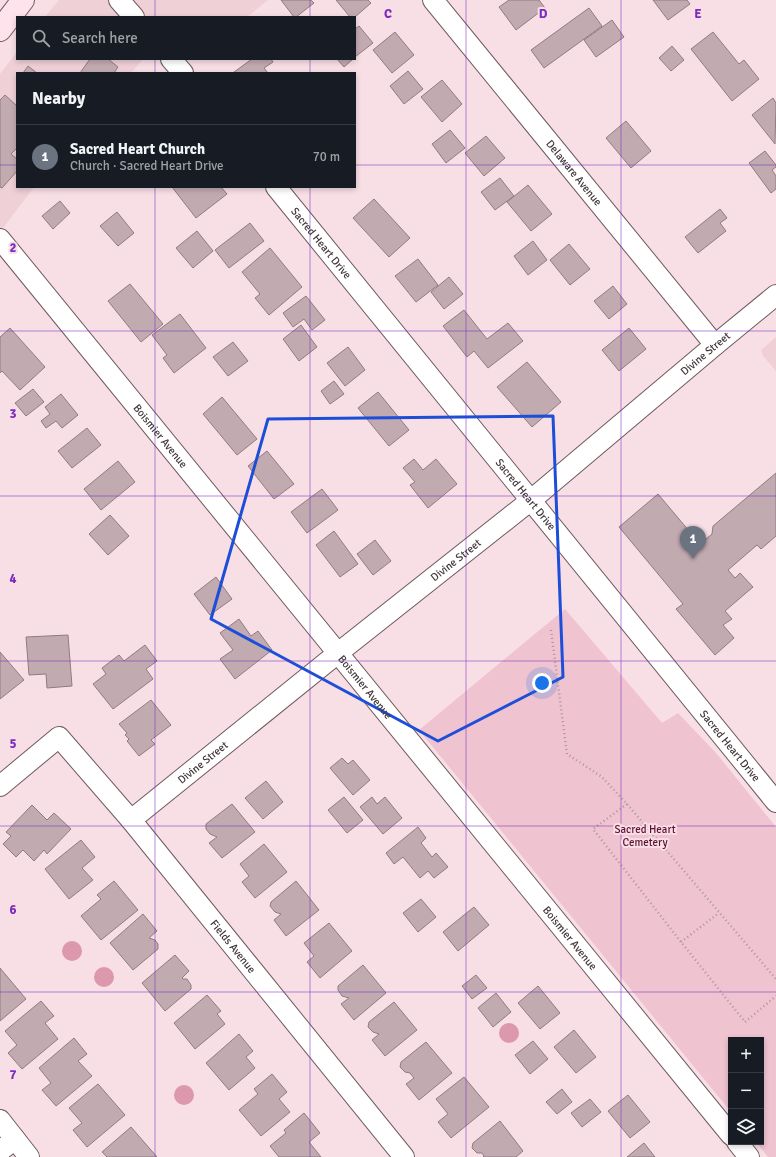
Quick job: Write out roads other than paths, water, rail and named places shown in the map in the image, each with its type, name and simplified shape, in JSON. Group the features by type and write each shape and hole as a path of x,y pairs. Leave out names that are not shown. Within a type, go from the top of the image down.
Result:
{"main road":[{"path":"0,30 22,0"}],"street":[{"path":"119,0 133,16"},
{"name":"Delaware Avenue","path":"433,0 715,344"},
{"path":"172,60 182,72"},
{"name":"Sacred Heart Drive","path":"277,188 776,802"},
{"name":"Boismier Avenue","path":"0,240 728,1131"},
{"name":"Divine Street","path":"131,820 530,501 715,344 776,295"},
{"name":"Fields Avenue","path":"0,786 59,737 131,820 404,1157"},
{"path":"0,1120 7,1145 29,1157"},
{"path":"739,1145 749,1157"}],"place":[{"name":"Sacred Heart Church","path":"693,559"}],"park label":[{"name":"Sacred Heart Cemetery","path":"645,835"}]}
